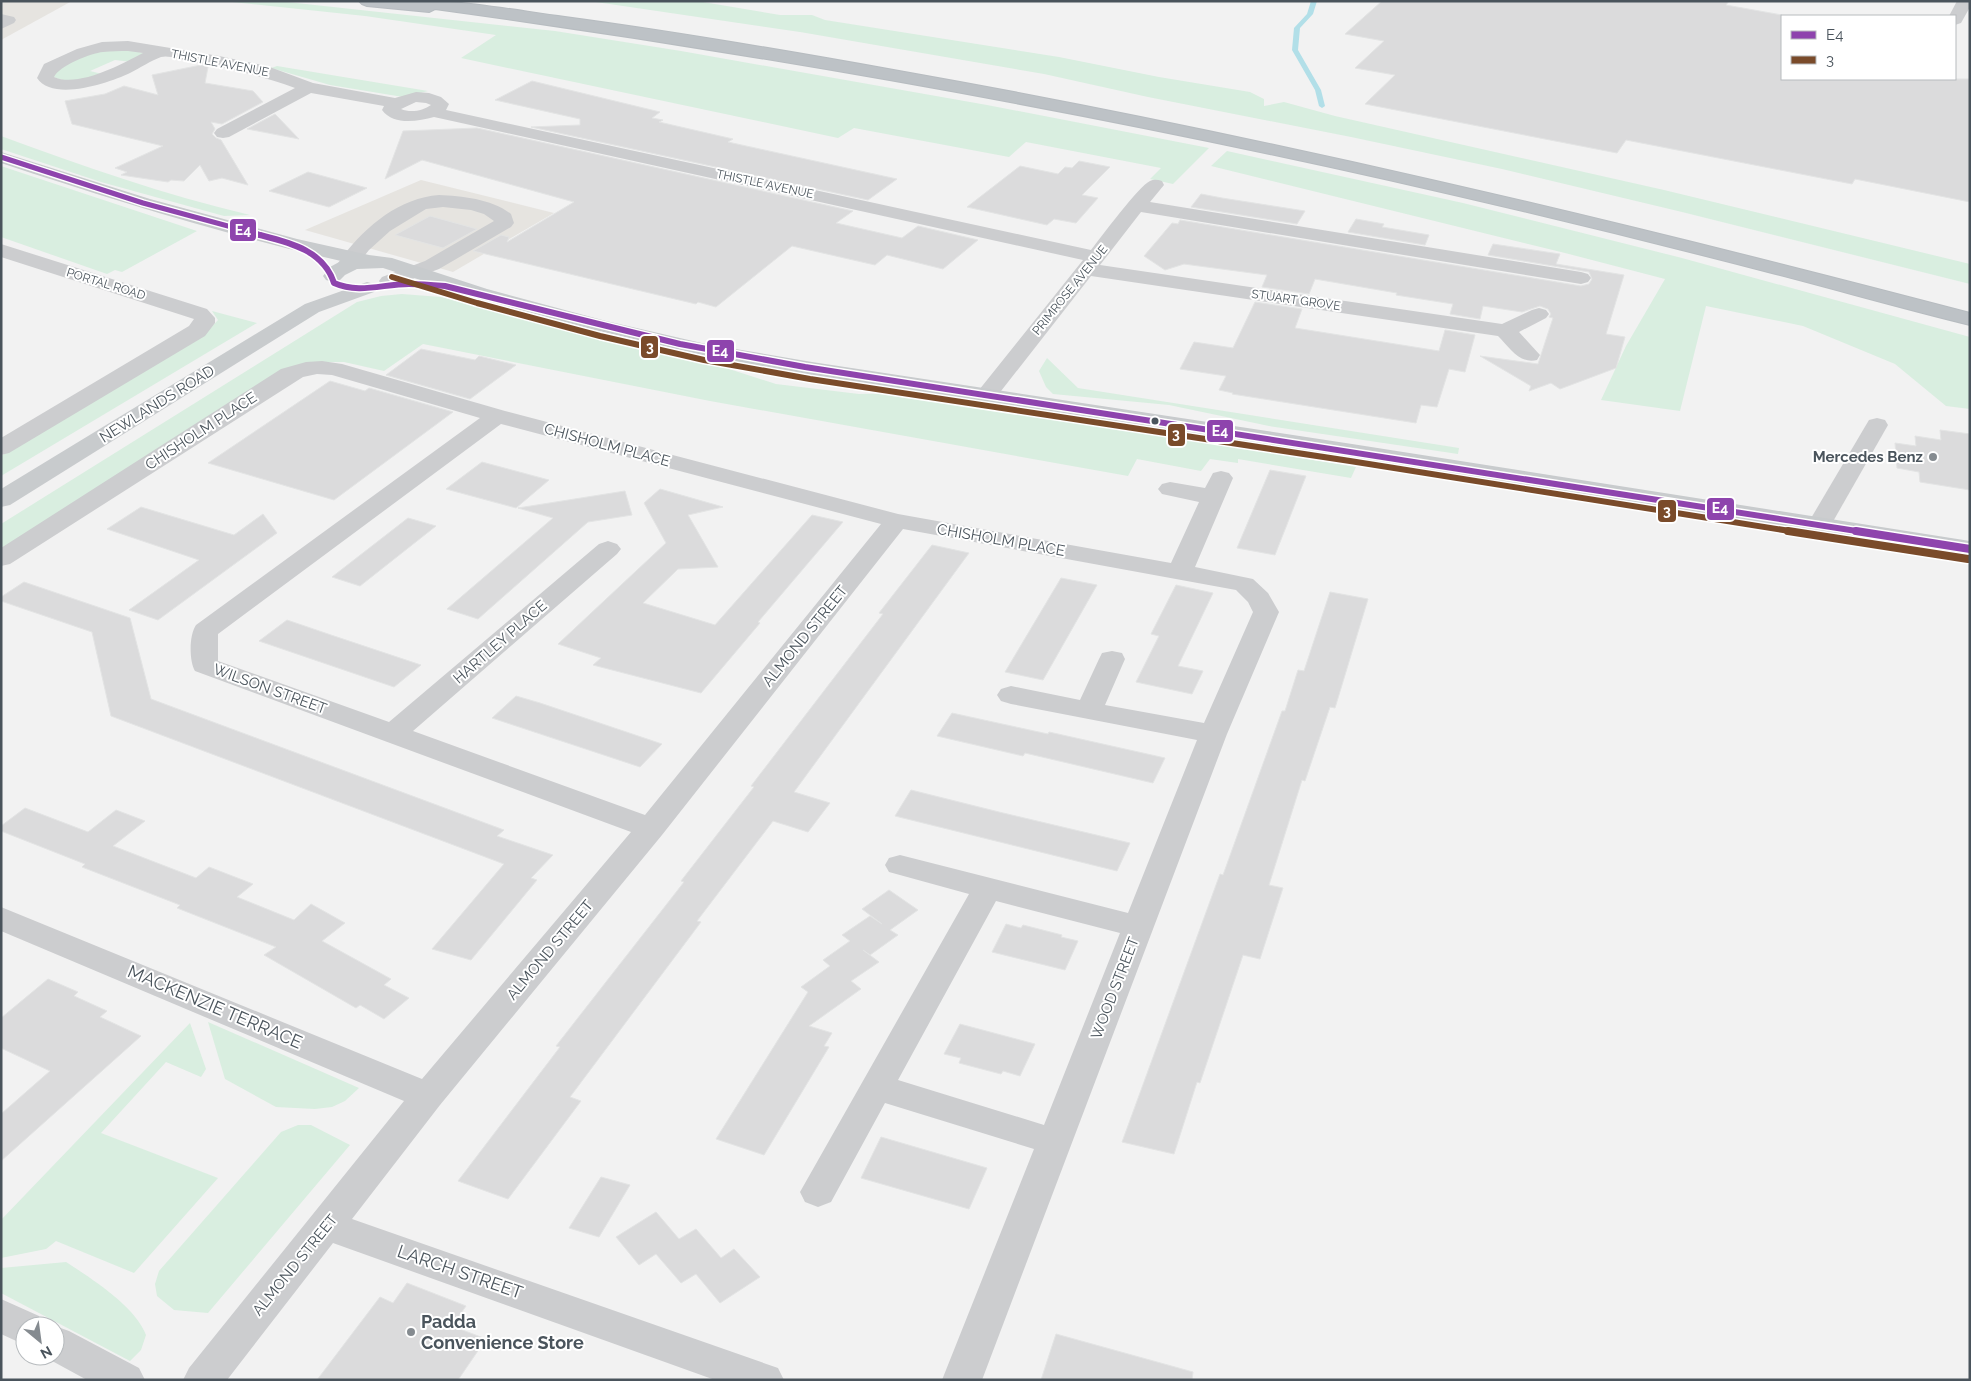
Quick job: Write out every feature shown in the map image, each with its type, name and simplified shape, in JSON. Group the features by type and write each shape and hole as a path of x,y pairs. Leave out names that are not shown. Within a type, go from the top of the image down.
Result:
{"highway":[{"path":"367,1 548,19"},
{"path":"411,1 548,19 879,71 1220,137 1591,221 1970,319"},
{"path":"508,1 736,34 1020,82 1237,125 1518,187"}],"main road":[{"path":"1,156 143,203 293,244 314,254 327,266 347,268 384,262 381,281"},
{"path":"347,268 334,283 344,288 414,272 480,293 602,326 706,350 812,369 1970,550"},
{"name":"NEWLANDS ROAD","path":"312,308 328,293 347,268"},
{"path":"381,281 442,286 480,293"},
{"name":"NEWLANDS ROAD","path":"1,500 312,308 381,281"}],"street":[{"path":"1956,18 1965,1"},
{"path":"1,19 8,20 1,24"},
{"name":"THISTLE AVENUE","path":"159,52 98,80 57,84 45,78 46,72 50,68 92,49 128,46 219,61 261,70 309,87 396,104 391,110 400,115 417,116 433,112 1092,263"},
{"path":"243,137 216,132 309,87"},
{"name":"PRIMROSE AVENUE","path":"986,395 1136,206 1155,185"},
{"path":"347,268 384,225 411,208 432,201 478,206 497,212 504,218 504,223 432,265 414,272"},
{"path":"1136,206 1581,278"},
{"name":"PORTAL ROAD","path":"1,250 194,311 205,318 204,324 197,331 1,448"},
{"path":"1,269 25,258"},
{"name":"STUART GROVE","path":"1092,263 1505,331"},
{"path":"1529,355 1505,331 1539,314"},
{"name":"CHISHOLM PLACE","path":"1,559 289,374 317,366 334,369 497,416 897,521 1244,584 1259,598"},
{"name":"WILSON STREET","path":"497,416 205,630 205,665 651,828"},
{"path":"1819,525 1877,424"},
{"path":"1170,489 1217,487 1180,572"},
{"name":"ALMOND STREET","path":"203,1380 428,1096 651,828 897,521"},
{"name":"HARTLEY PLACE","path":"392,734 608,549"},
{"name":"WOOD STREET","path":"962,1380 1213,734 1266,612 1259,598"},
{"path":"1089,710 1112,659"},
{"path":"1011,695 1213,734"},
{"path":"900,865 1138,927"},
{"path":"818,1192 988,888"},
{"name":"MACKENZIE TERRACE","path":"5,924 428,1096"},
{"path":"877,1087 1055,1142"},
{"name":"LARCH STREET","path":"326,1225 764,1380"},
{"path":"1,1316 15,1323"},
{"path":"65,1348 125,1380"}],"shaded area":[{"path":"1,1 72,1 1,40"},
{"path":"421,180 554,213 453,272 305,230"}],"green space":[{"path":"223,1 278,1 555,31 681,51 987,105 1209,148 1173,184 1150,179 1161,168 1026,142 1009,157 854,128 838,138 461,58 496,35 365,16"},
{"path":"589,1 697,1 780,15 812,15 825,20 1059,57 1159,77 1250,92 1264,99 1264,106 1284,102 1335,116 1664,190 1970,264 1970,284 1502,169 1044,74 800,32"},
{"path":"122,49 144,53 131,62 115,60 90,71 106,75 87,80 73,81 54,77 56,70 89,53"},
{"path":"277,66 428,91 403,97 330,85 271,68"},
{"path":"1,136 155,189 250,215 224,216 101,182 1,149"},
{"path":"1227,151 1463,203 1682,258 1970,337 1970,409 1946,406 1895,364 1803,326 1706,306 1680,411 1601,400 1626,346 1665,279 1211,166"},
{"path":"1,166 197,231 122,272 115,270 107,274 1,237"},
{"path":"402,294 441,297 726,368 776,384 859,394 905,393 1356,467 1351,478 1238,459 1238,463 1210,459 1201,471 1137,459 1128,476 710,401 423,344 384,371 344,362 312,362 1,549 1,524 357,302 381,296"},
{"path":"212,311 257,323 1,476 1,456 207,332 218,320"},
{"path":"1047,358 1078,388 1459,448 1458,454 1269,426 1169,405 1053,394 1046,387 1039,371"},
{"path":"208,1022 359,1088 345,1101 332,1107 315,1109 276,1107 225,1079"},
{"path":"190,1023 206,1069 201,1077 166,1062 101,1133 218,1178 134,1273 56,1241 46,1249 1,1258 1,1220"},
{"path":"298,1125 311,1125 350,1145 208,1313 174,1310 157,1296 155,1284 159,1271 281,1132"},
{"path":"66,1262 112,1294 133,1314 146,1335 141,1350 130,1361 65,1327 65,1316 45,1316 1,1293 1,1268"}],"building":[{"path":"1382,1 1729,1 1726,5 1782,15 1781,80 1970,79 1970,202 1855,179 1852,184 1626,140 1617,153 1365,104 1395,75 1355,68 1384,41 1345,34"},
{"path":"201,65 208,67 205,83 253,91 263,102 222,124 211,122 215,129 212,134 221,140 248,185 222,178 209,181 200,165 184,181 171,180 168,182 121,175 127,172 115,168 163,146 72,124 65,101 105,94 124,86 158,95 152,75"},
{"path":"532,81 660,112 652,118 663,120 659,122 733,139 728,142 897,179 868,200 531,127 580,125 580,119 495,100"},
{"path":"275,114 299,139 247,129"},
{"path":"477,128 853,211 836,223 902,238 918,226 978,240 943,269 887,255 875,265 792,246 716,307 698,302 696,304 473,251 501,235 509,237 507,242 574,202 422,160 385,179 403,131"},
{"path":"1079,161 1110,167 1082,195 1098,198 1076,223 1054,219 1047,225 967,207 1020,166 1058,174 1065,167 1072,168"},
{"path":"308,172 367,188 329,207 269,191"},
{"path":"1201,194 1305,211 1297,224 1191,207"},
{"path":"430,216 477,229 443,248 395,235"},
{"path":"1356,219 1384,224 1382,227 1429,235 1425,245 1348,232"},
{"path":"1180,220 1581,286 1589,284 1592,279 1589,272 1488,255 1493,244 1560,254 1556,264 1624,275 1606,334 1625,337 1616,368 1560,389 1551,383 1529,391 1531,386 1480,356 1538,364 1553,318 1549,317 1551,314 1548,309 1540,306 1522,312 1483,306 1480,319 1450,314 1453,304 1315,279 1309,294 1262,287 1267,275 1184,264 1165,270 1144,256 1172,223 1178,224"},
{"path":"1255,302 1302,309 1295,328 1439,351 1445,330 1475,335 1465,372 1449,369 1437,407 1421,405 1416,423 1232,394 1219,390 1226,376 1180,369 1194,342 1233,348"},
{"path":"421,349 475,360 479,356 516,365 470,399 386,375"},
{"path":"330,381 365,391 369,388 453,412 334,500 208,463"},
{"name":"Mercedes Benz","path":"1940,430 1970,434 1970,490 1920,482 1919,472 1897,468 1895,443 1916,446 1915,436 1941,440"},
{"path":"482,462 549,480 516,508 446,489"},
{"path":"1270,470 1306,476 1275,555 1237,548"},
{"path":"660,489 723,507 688,515 718,567 678,569 643,603 715,625 812,515 843,522 758,622 760,623 701,693 593,665 601,658 558,644 666,543 644,503"},
{"path":"625,491 632,515 588,522 478,619 447,609 553,518 518,508"},
{"path":"141,507 234,535 263,514 277,533 158,620 129,610 199,560 107,529"},
{"path":"408,518 436,526 360,586 332,577"},
{"path":"932,545 969,553 794,792 830,803 808,832 773,821 697,921 701,922 570,1097 581,1101 508,1199 458,1181 560,1047 556,1046 684,882 681,881 754,787 751,786 883,614 879,613"},
{"path":"1061,578 1097,585 1043,680 1005,672"},
{"path":"24,582 130,618 151,699 504,830 497,836 553,855 531,878 537,880 471,960 432,949 504,864 111,716 92,632 1,601 1,597"},
{"path":"1176,585 1213,593 1178,666 1203,671 1192,694 1136,682 1159,636 1151,634"},
{"path":"1330,592 1368,599 1335,708 1330,707 1305,781 1302,780 1269,885 1283,888 1260,959 1243,955 1200,1083 1197,1082 1174,1154 1122,1142 1220,874 1223,875 1282,711 1285,711 1298,670 1304,671"},
{"path":"287,620 421,665 394,687 259,641"},
{"path":"516,696 662,744 640,767 492,718"},
{"path":"952,713 1165,758 1153,783 1025,753 1023,756 937,736"},
{"path":"911,790 1130,843 1117,871 895,816"},
{"path":"25,808 88,832 116,810 145,821 113,846 196,878 209,867 253,884 237,897 294,920 311,904 345,923 322,941 391,979 384,985 409,998 384,1019 360,1005 356,1008 264,955 276,947 177,908 180,905 82,867 85,864 1,831 1,826"},
{"path":"889,890 918,910 890,930 898,935 870,955 863,950 879,962 851,981 861,989 809,1026 832,1033 824,1046 829,1047 764,1155 716,1139 808,992 801,987 830,966 823,960 850,941 842,935 870,916 882,924 862,909"},
{"path":"1006,924 1021,928 1023,925 1078,941 1065,970 992,952"},
{"path":"48,979 78,992 74,996 107,1011 100,1017 141,1036 1,1161 1,1114 50,1071 1,1048 1,1018"},
{"path":"960,1024 1035,1044 1020,1076 1003,1071 1001,1074 959,1063 961,1058 944,1054"},
{"path":"881,1137 987,1168 969,1209 861,1178"},
{"path":"601,1177 630,1185 599,1237 569,1228"},
{"path":"656,1212 679,1239 696,1229 721,1258 734,1249 760,1277 720,1303 696,1274 681,1283 656,1254 639,1265 616,1237"},
{"name":"Padda Convenience Store","path":"407,1283 466,1306 452,1326 486,1339 458,1380 317,1380 380,1297 393,1303"},
{"path":"1056,1334 1193,1372 1192,1380 1041,1380"}],"waterway":[{"path":"1314,1 1310,14 1297,28 1295,50 1318,90 1322,106"}],"transit line":[{"name":"E4","path":"1,157 143,203 293,244 324,263 332,275 334,283 343,287 361,289 408,284 445,286 680,344 805,367 1642,496 1970,549"},
{"name":"3","path":"392,277 477,303 600,336 704,360 810,379 1350,461 1968,559"}],"place":[{"name":"Mercedes Benz","path":"1933,457"},
{"name":"Padda Convenience Store","path":"411,1332"}]}
